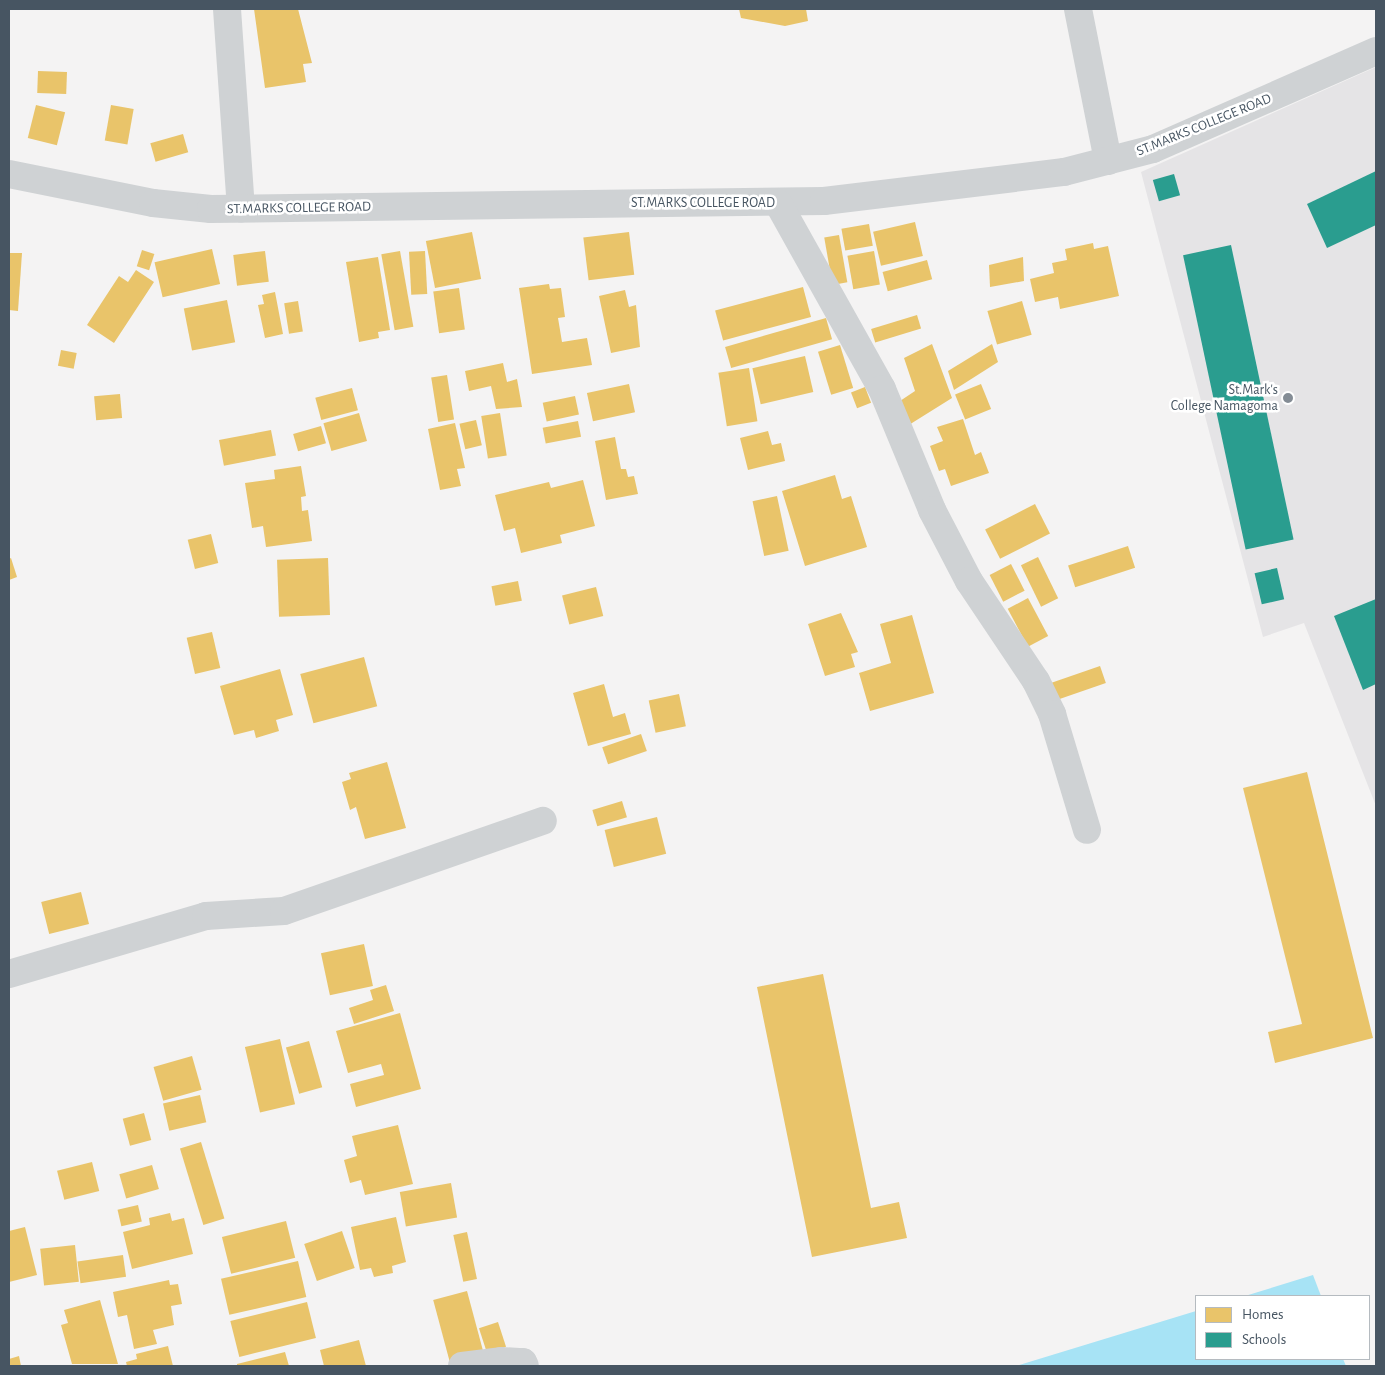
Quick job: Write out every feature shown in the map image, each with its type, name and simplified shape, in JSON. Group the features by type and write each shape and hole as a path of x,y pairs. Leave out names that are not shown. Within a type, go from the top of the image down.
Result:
{"street":[{"path":"227,9 241,209"},
{"path":"1078,9 1108,161"},
{"name":"ST.MARKS COLLEGE ROAD","path":"9,174 153,203 241,209 778,203 1064,172 1108,161 1179,139 1376,51"},
{"path":"778,203 882,389 932,510 969,581 1036,681 1052,714 1087,830"},
{"path":"9,974 206,916 284,911 543,821"},
{"path":"462,1366 501,1361 523,1362 525,1366"}],"shaded area":[{"name":"St.Mark's College Namagoma","path":"1376,67 1376,806 1304,623 1263,637 1141,172"}],"water":[{"path":"1313,1275 1321,1295 1248,1295"},
{"path":"1195,1311 1195,1360 1343,1360 1346,1366 1016,1366"}],"building: Homes":[{"path":"254,9 298,9 312,63 303,64 306,82 265,88"},
{"path":"739,9 806,9 808,21 785,26 741,18"},
{"path":"38,71 67,72 66,94 37,93"},
{"path":"36,105 65,112 57,145 28,138"},
{"path":"111,105 134,109 127,144 105,140"},
{"path":"183,134 188,152 156,162 150,143"},
{"path":"915,222 923,256 881,266 873,232"},
{"path":"869,224 873,246 845,251 841,229"},
{"path":"472,232 481,279 435,288 426,241"},
{"path":"629,232 634,275 589,280 583,238"},
{"path":"839,235 847,282 833,285 824,238"},
{"path":"1093,243 1094,249 1108,246 1119,296 1060,309 1058,297 1035,302 1030,279 1054,273 1052,263 1067,260 1065,249"},
{"path":"212,249 220,284 163,297 155,262"},
{"path":"142,250 154,254 149,270 137,266"},
{"path":"265,251 269,282 237,286 233,255"},
{"path":"400,251 413,327 395,330 381,254"},
{"path":"425,251 427,294 411,295 409,252"},
{"path":"874,251 880,284 853,289 847,256"},
{"path":"9,253 22,253 18,311 9,310"},
{"path":"378,257 390,330 378,332 379,338 359,342 346,262"},
{"path":"1023,257 1024,281 990,287 989,265"},
{"path":"927,260 932,279 888,291 883,272"},
{"path":"136,270 154,282 114,343 87,325 119,276 128,282"},
{"path":"549,284 550,289 561,288 565,317 558,318 562,342 587,338 592,365 532,374 519,288"},
{"path":"803,287 811,317 723,340 715,311"},
{"path":"459,288 465,330 439,333 433,292"},
{"path":"625,290 629,307 636,305 640,347 611,353 599,296"},
{"path":"275,292 283,334 265,338 258,305 264,304 262,295"},
{"path":"227,300 235,342 192,351 184,308"},
{"path":"298,301 303,332 289,334 284,303"},
{"path":"1022,301 1032,335 997,345 987,311"},
{"path":"917,315 921,328 875,342 871,329"},
{"path":"826,318 832,339 731,368 725,347"},
{"path":"932,344 952,398 904,428 897,403 915,391 904,358"},
{"path":"992,344 998,362 954,390 948,371"},
{"path":"840,345 853,388 831,395 818,352"},
{"path":"61,350 77,353 74,369 58,366"},
{"path":"805,356 813,392 761,404 752,368"},
{"path":"503,363 507,382 517,379 522,407 496,409 491,386 469,391 465,371"},
{"path":"749,368 757,421 727,426 718,373"},
{"path":"447,375 454,419 438,422 431,378"},
{"path":"629,384 635,412 593,421 587,393"},
{"path":"981,384 991,409 965,420 955,394"},
{"path":"865,387 871,403 857,408 851,392"},
{"path":"352,388 358,410 321,420 315,398"},
{"path":"120,394 122,418 96,420 94,396"},
{"path":"575,396 579,415 547,421 543,403"},
{"path":"359,413 367,441 331,451 323,423"},
{"path":"500,413 507,455 488,458 481,416"},
{"path":"963,419 975,455 981,452 989,473 951,486 945,469 939,471 930,446 943,441 937,427"},
{"path":"476,420 482,445 465,449 459,424"},
{"path":"578,421 581,437 546,444 543,428"},
{"path":"455,423 465,468 457,469 461,486 440,490 428,429"},
{"path":"321,426 326,443 298,451 293,434"},
{"path":"271,430 276,456 224,466 219,440"},
{"path":"768,431 772,445 781,443 785,461 748,470 740,438"},
{"path":"615,437 621,469 626,469 628,477 634,476 638,494 606,500 595,441"},
{"path":"301,466 306,496 301,497 302,511 308,510 312,541 266,547 263,526 252,528 245,483 275,479 274,470"},
{"path":"835,475 842,499 851,496 867,547 805,566 782,491"},
{"path":"583,480 595,526 560,535 562,543 521,553 515,528 504,531 495,495 549,482 551,488"},
{"path":"777,496 789,551 764,556 753,501"},
{"path":"1035,504 1050,533 1000,559 985,529"},
{"path":"211,534 218,563 195,569 188,540"},
{"path":"1128,546 1135,568 1075,587 1068,565"},
{"path":"1038,557 1058,598 1041,607 1021,565"},
{"path":"11,558 17,577 9,580 9,559"},
{"path":"328,558 330,615 279,617 277,560"},
{"path":"1011,564 1025,591 1003,602 990,575"},
{"path":"518,581 522,601 495,606 491,586"},
{"path":"596,587 603,616 569,625 562,595"},
{"path":"1028,598 1048,636 1028,647 1008,609"},
{"path":"841,613 858,652 851,654 855,667 825,676 808,624"},
{"path":"912,615 934,693 870,711 859,673 891,663 880,624"},
{"path":"212,632 220,668 195,674 187,638"},
{"path":"364,657 377,706 313,723 300,674"},
{"path":"1100,666 1106,683 1057,700 1051,683"},
{"path":"280,669 293,715 276,720 279,731 256,738 254,730 234,735 220,686"},
{"path":"604,684 613,717 625,713 631,734 588,746 573,693"},
{"path":"679,694 686,726 656,733 649,700"},
{"path":"641,734 647,751 608,764 602,747"},
{"path":"387,762 406,828 365,839 356,807 350,810 342,782 351,779 349,773"},
{"path":"1307,772 1373,1038 1275,1063 1268,1032 1302,1024 1243,788"},
{"path":"622,801 627,817 597,826 592,810"},
{"path":"657,817 666,854 614,867 605,830"},
{"path":"81,892 89,924 49,934 41,902"},
{"path":"364,944 373,986 330,995 321,953"},
{"path":"823,974 871,1208 899,1202 907,1238 812,1257 757,987"},
{"path":"386,985 394,1011 354,1024 349,1008 373,1000 370,990"},
{"path":"400,1013 421,1089 356,1107 350,1084 384,1075 381,1064 348,1073 336,1031"},
{"path":"280,1039 295,1104 260,1112 245,1047"},
{"path":"309,1041 322,1087 299,1094 286,1048"},
{"path":"192,1056 202,1090 163,1101 154,1067"},
{"path":"200,1095 206,1122 169,1131 163,1104"},
{"path":"144,1113 151,1140 130,1146 123,1119"},
{"path":"398,1125 413,1184 365,1195 361,1180 350,1183 344,1160 357,1156 352,1136"},
{"path":"201,1142 224,1219 203,1225 180,1148"},
{"path":"92,1162 99,1191 64,1200 57,1171"},
{"path":"152,1165 159,1189 126,1198 119,1174"},
{"path":"451,1183 457,1217 406,1226 400,1192"},
{"path":"138,1205 142,1222 121,1226 118,1210"},
{"path":"170,1213 172,1221 184,1218 193,1254 132,1269 123,1232 150,1225 149,1218"},
{"path":"396,1217 406,1262 392,1266 393,1273 374,1277 371,1268 360,1270 351,1227"},
{"path":"286,1221 295,1258 231,1274 222,1237"},
{"path":"25,1227 37,1275 9,1282 9,1231"},
{"path":"342,1231 355,1268 317,1281 304,1244"},
{"path":"467,1232 477,1279 463,1282 453,1235"},
{"path":"75,1245 79,1282 44,1285 40,1249"},
{"path":"123,1255 126,1277 81,1283 77,1261"},
{"path":"298,1261 306,1297 229,1315 221,1279"},
{"path":"169,1280 170,1285 178,1284 182,1304 171,1306 174,1325 153,1330 157,1344 134,1349 127,1315 118,1317 113,1292"},
{"path":"467,1291 484,1354 450,1363 433,1300"},
{"path":"100,1300 118,1364 72,1364 61,1325 68,1323 64,1310"},
{"path":"307,1302 316,1338 239,1357 230,1321"},
{"path":"498,1322 506,1347 487,1353 479,1328"},
{"path":"359,1340 366,1366 324,1366 320,1350"},
{"path":"168,1346 173,1366 127,1366 126,1362 137,1359 136,1354"},
{"path":"285,1352 289,1366 237,1366 237,1364"},
{"path":"19,1356 21,1366 9,1366 9,1359"}],"building: Schools":[{"path":"1376,171 1376,225 1327,248 1307,204"},
{"path":"1174,174 1180,195 1159,201 1153,180"},
{"path":"1231,245 1294,539 1246,550 1183,255"},
{"path":"1277,568 1284,599 1262,604 1255,573"},
{"path":"1376,599 1376,684 1363,690 1334,616"}],"place":[{"name":"St.Mark's College Namagoma","path":"1288,398"}]}
